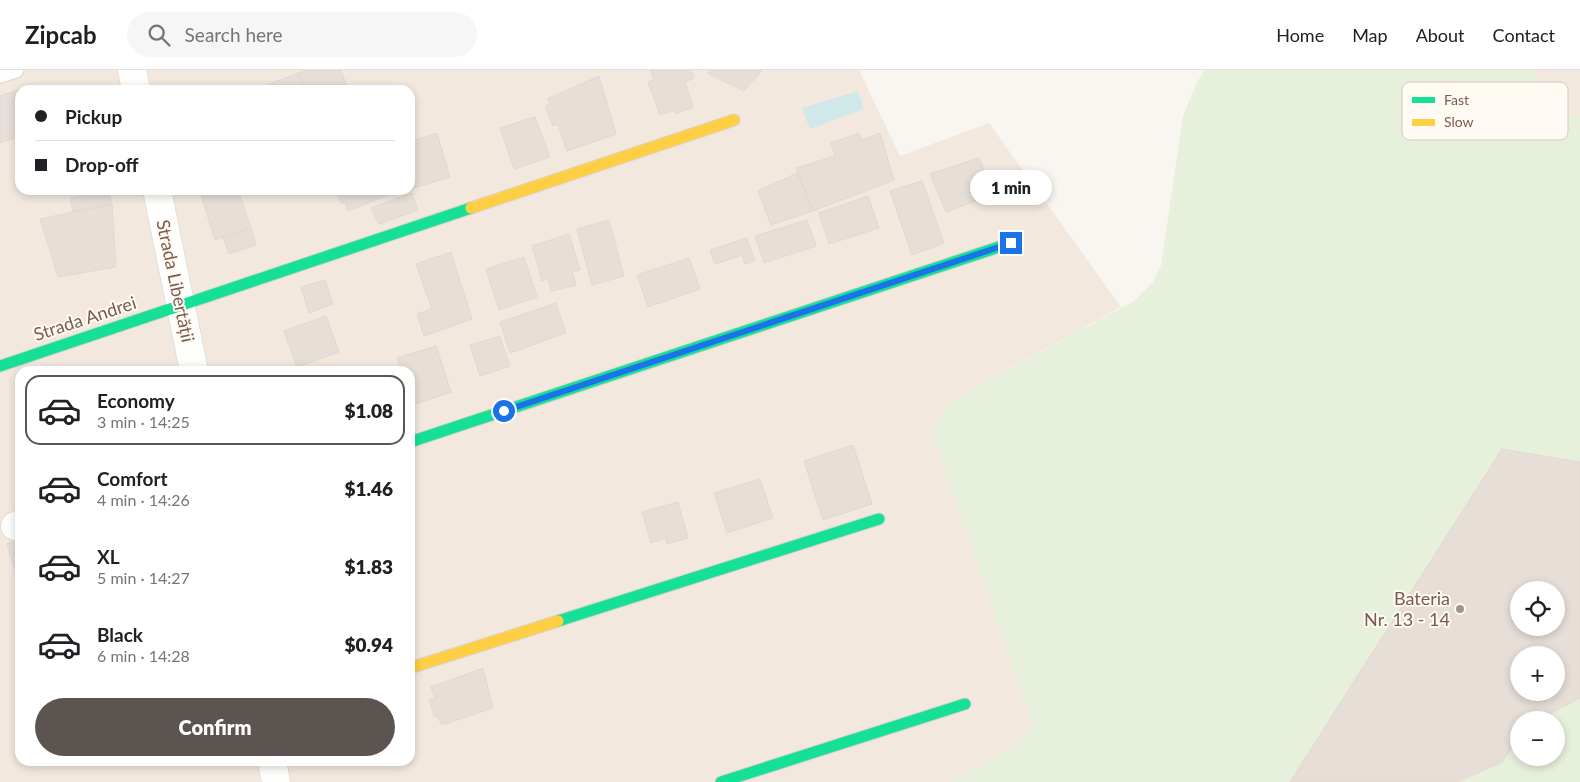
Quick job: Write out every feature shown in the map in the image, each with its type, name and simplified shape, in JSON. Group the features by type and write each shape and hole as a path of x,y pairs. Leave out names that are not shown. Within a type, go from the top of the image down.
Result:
{"street":[{"path":"132,70 135,85"},
{"name":"Strada Andrei","path":"0,366 734,120"},
{"name":"Strada Libertății","path":"158,195 193,366"},
{"path":"415,440 1011,243"},
{"path":"415,666 878,520"},
{"path":"721,782 965,704"}],"lane":[{"path":"0,75 16,70"}],"shaded area":[{"path":"0,70 859,70 900,156 989,123 1121,307 956,398 932,433 1032,722 1027,735 1018,746 950,782 0,782"},
{"path":"1533,70 1580,70 1580,118 1568,111 1568,82 1543,82"}],"green space":[{"path":"1205,70 1533,70 1543,82 1402,82 1402,140 1568,140 1568,111 1580,118 1580,782 950,782 1018,746 1027,735 1032,722 932,433 940,414 956,398 1134,301 1153,282 1161,266 1183,116 1197,82"}],"water":[{"path":"858,91 864,109 810,129 802,108"}],"building":[{"path":"306,70 341,70 346,85 303,85 299,73"},
{"path":"650,70 691,70 694,78 685,82 693,107 676,114 675,110 660,115 648,82 654,80"},
{"path":"709,70 762,70 744,91 707,73"},
{"path":"299,73 303,85 266,85"},
{"path":"599,76 616,134 567,151 558,124 553,126 545,106 550,103 547,99"},
{"path":"15,91 15,138 0,143 0,96"},
{"path":"535,117 550,157 514,169 500,128"},
{"path":"437,133 450,177 415,188 415,140"},
{"path":"859,133 862,140 880,133 894,180 813,211 796,168 835,156 831,143"},
{"path":"979,158 994,194 946,212 930,174"},
{"path":"797,173 813,211 771,225 758,191"},
{"path":"922,181 944,243 912,255 890,191"},
{"path":"85,195 109,195 112,204 73,212 71,198"},
{"path":"201,195 240,195 251,228 215,240"},
{"path":"339,195 388,195 348,211 345,203 341,203"},
{"path":"407,195 413,195 418,210 379,224 371,208"},
{"path":"868,196 879,228 829,244 819,213"},
{"path":"112,204 116,267 58,277 40,219"},
{"path":"609,220 624,276 592,285 577,229"},
{"path":"807,220 816,246 764,263 755,236"},
{"path":"251,228 256,245 229,254 223,237"},
{"path":"569,234 580,270 572,272 576,285 551,291 548,279 542,281 532,246"},
{"path":"747,238 755,261 745,264 742,255 715,264 710,250"},
{"path":"451,252 472,319 424,336 417,314 432,309 416,264"},
{"path":"524,257 537,297 499,310 486,269"},
{"path":"689,258 700,289 648,307 637,275"},
{"path":"325,280 333,304 309,313 301,287"},
{"path":"556,303 566,333 510,353 500,322"},
{"path":"326,316 339,352 297,366 284,331"},
{"path":"500,336 510,366 480,376 470,345"},
{"path":"436,346 451,392 415,404 415,366 399,366 397,358"},
{"path":"853,445 872,504 823,520 804,461"},
{"name":"Bateria Nr. 13 - 14","path":"1502,449 1580,462 1580,698 1555,711 1510,711 1510,750 1502,762 1457,782 1290,782"},
{"path":"760,479 773,518 727,533 714,493"},
{"path":"678,502 688,538 667,544 666,538 651,543 642,512"},
{"path":"15,542 15,569 7,544"},
{"path":"483,668 493,708 442,725 437,716 434,716 429,700 435,698 431,687"}],"traffic: fast":[{"path":"0,366 471,208"},
{"path":"415,440 1011,243"},
{"path":"558,621 879,519"},
{"path":"721,782 965,704"}],"traffic: slow":[{"path":"471,208 734,120"},
{"path":"415,666 558,621"}],"place":[{"name":"Bateria Nr. 13 - 14","path":"1460,609"}],"route":[{"path":"504,411 1011,243"}]}
